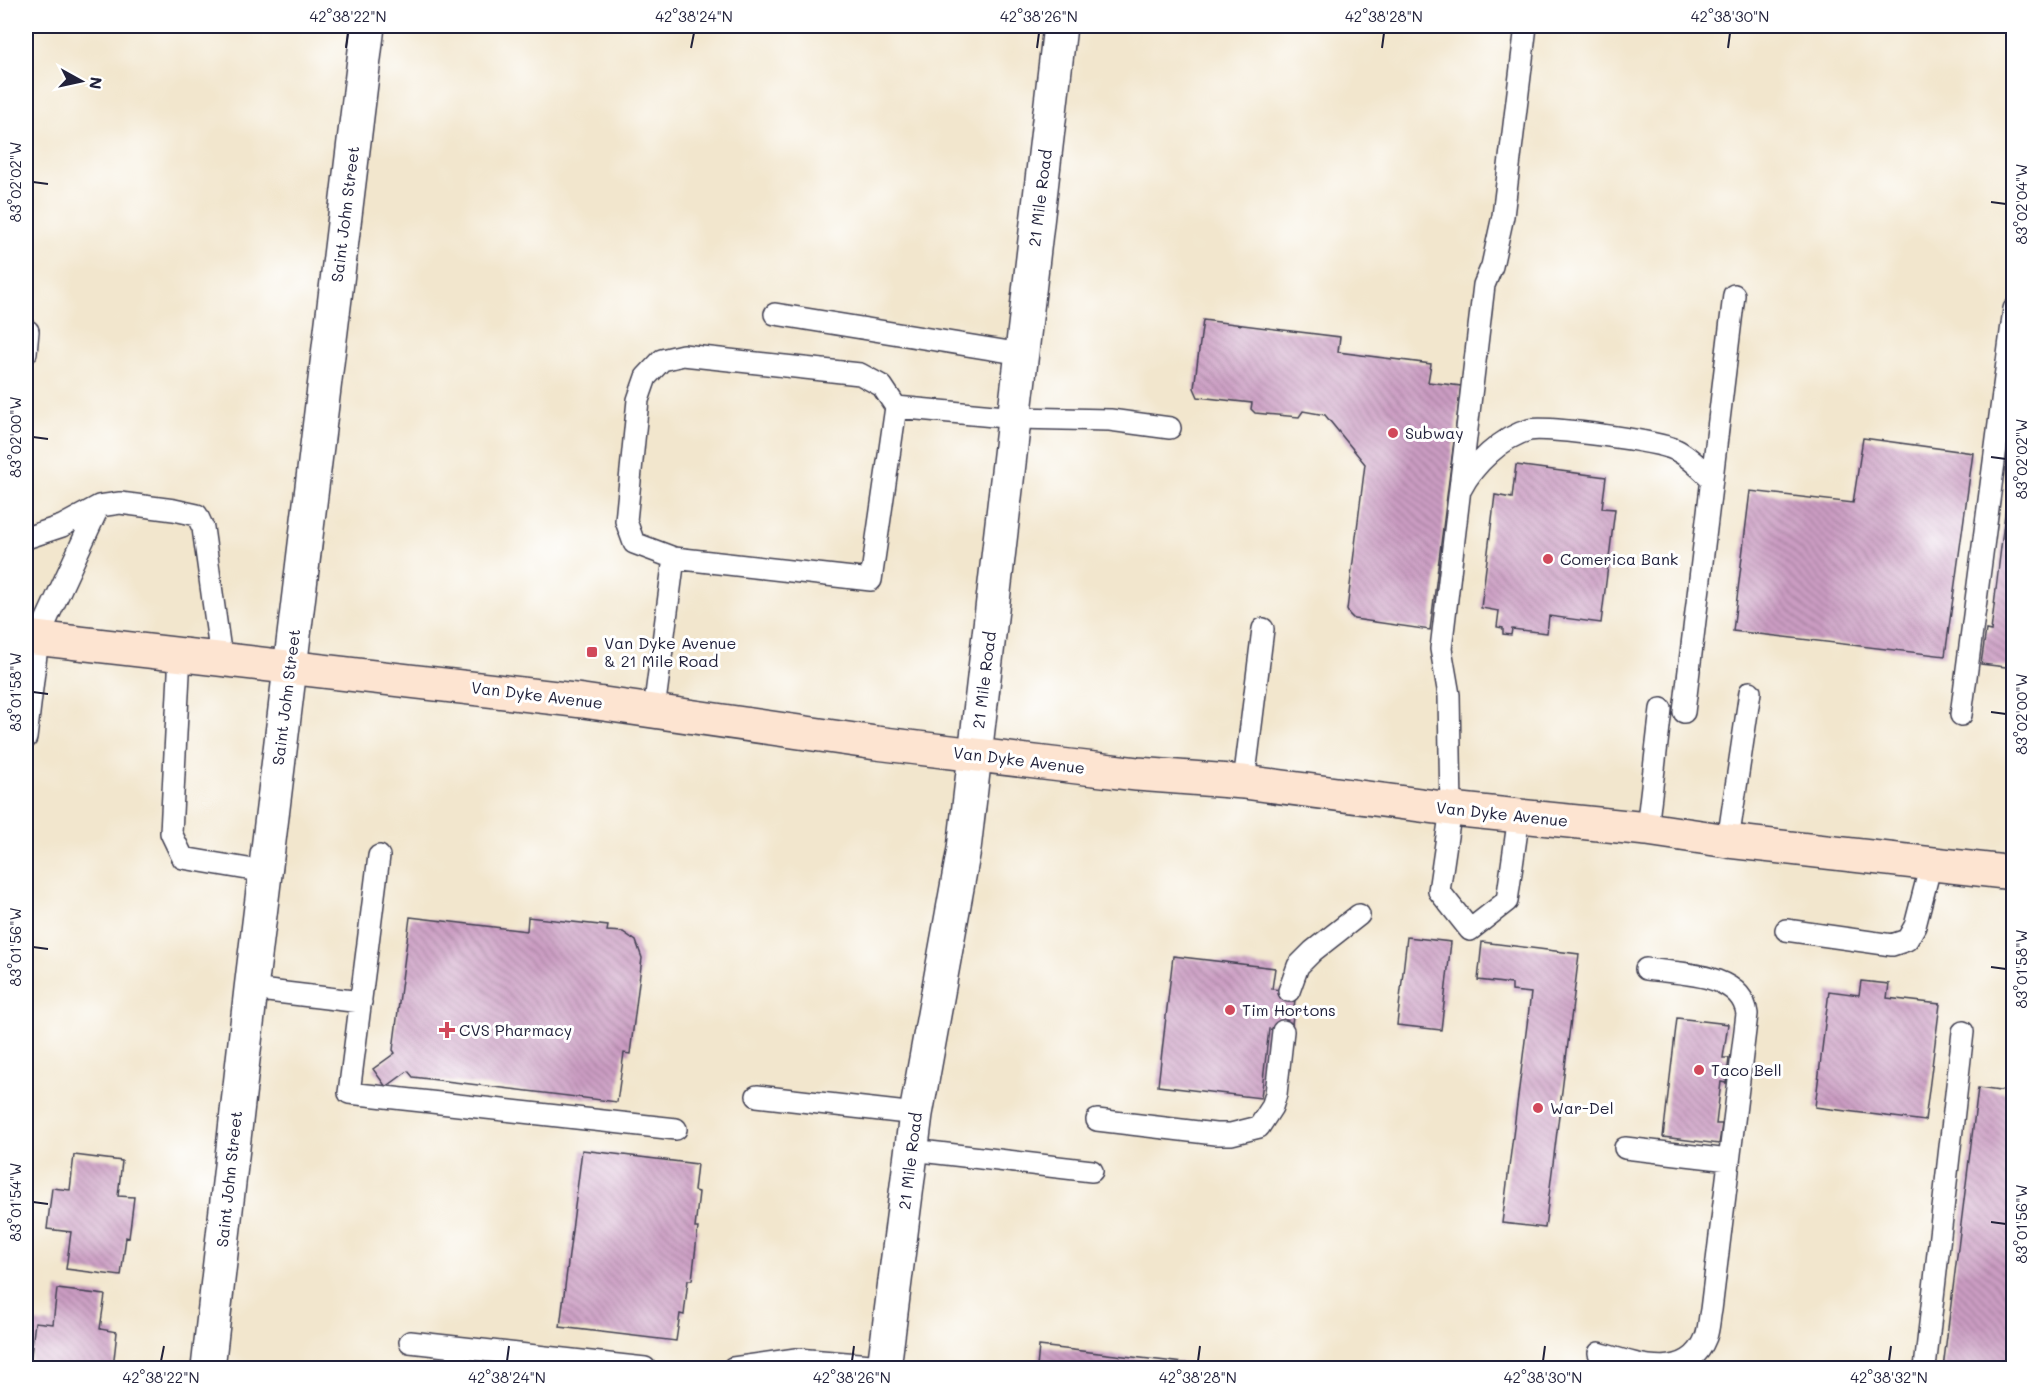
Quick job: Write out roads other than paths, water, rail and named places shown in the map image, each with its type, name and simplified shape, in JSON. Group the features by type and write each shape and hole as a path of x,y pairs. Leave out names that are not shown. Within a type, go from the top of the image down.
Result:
{"main road":[{"name":"Van Dyke Avenue","path":"32,637 654,710 876,743 1137,774 1244,782 1451,809 1647,829 1728,841 2013,873"}],"street":[{"name":"Saint John Street","path":"208,1368 251,989 368,26"},
{"name":"21 Mile Road","path":"884,1367 916,1114 964,849 1060,26"}],"lane":[{"path":"1519,816 1507,901 1470,930 1438,891 1451,809 1449,695 1441,649 1484,285 1492,266 1503,216 1526,26"},
{"path":"1684,712 1734,295"},
{"path":"1961,715 2013,309"},
{"path":"775,314 1022,354"},
{"path":"26,331 28,331 26,353"},
{"path":"683,355 860,374 882,386 897,408 871,580 675,558 634,543 626,521 638,400 646,377 662,360 683,355"},
{"path":"897,408 1016,418 1110,420 1170,428"},
{"path":"1460,492 1467,477 1492,452 1512,437 1533,429 1643,441 1675,449 1712,479"},
{"path":"26,538 62,526 99,507 120,503 197,515 203,528 221,658"},
{"path":"26,738 32,637 99,507"},
{"path":"654,710 675,558"},
{"path":"1244,782 1263,629"},
{"path":"180,654 171,834 183,858 265,872"},
{"path":"1728,841 1750,692"},
{"path":"1647,829 1660,709"},
{"path":"379,856 349,1093 676,1129"},
{"path":"1786,930 1892,945 1907,940 1916,926 1931,864"},
{"path":"1289,991 1298,966 1313,951 1359,915"},
{"path":"1599,1353 1621,1360 1668,1368 1684,1364 1698,1351 1706,1336 1711,1310 1747,1014 1746,1005 1739,993 1729,985 1709,978 1646,969"},
{"path":"251,989 361,1002"},
{"path":"1097,1120 1215,1134 1237,1133 1259,1127 1272,1107 1276,1094 1283,1031"},
{"path":"1925,1368 1963,1032"},
{"path":"757,1096 916,1114"},
{"path":"1625,1148 1729,1160"},
{"path":"912,1150 1092,1171"},
{"path":"410,1342 645,1368"},
{"path":"733,1368 796,1359 884,1367"}],"place":[{"name":"Subway","path":"1393,433"},
{"name":"Comerica Bank","path":"1548,559"},
{"name":"Van Dyke Avenue & 21 Mile Road","path":"592,652"},
{"name":"Tim Hortons","path":"1230,1010"},
{"name":"CVS Pharmacy","path":"447,1030"},
{"name":"Taco Bell","path":"1699,1070"},
{"name":"War-Del","path":"1538,1108"}]}
